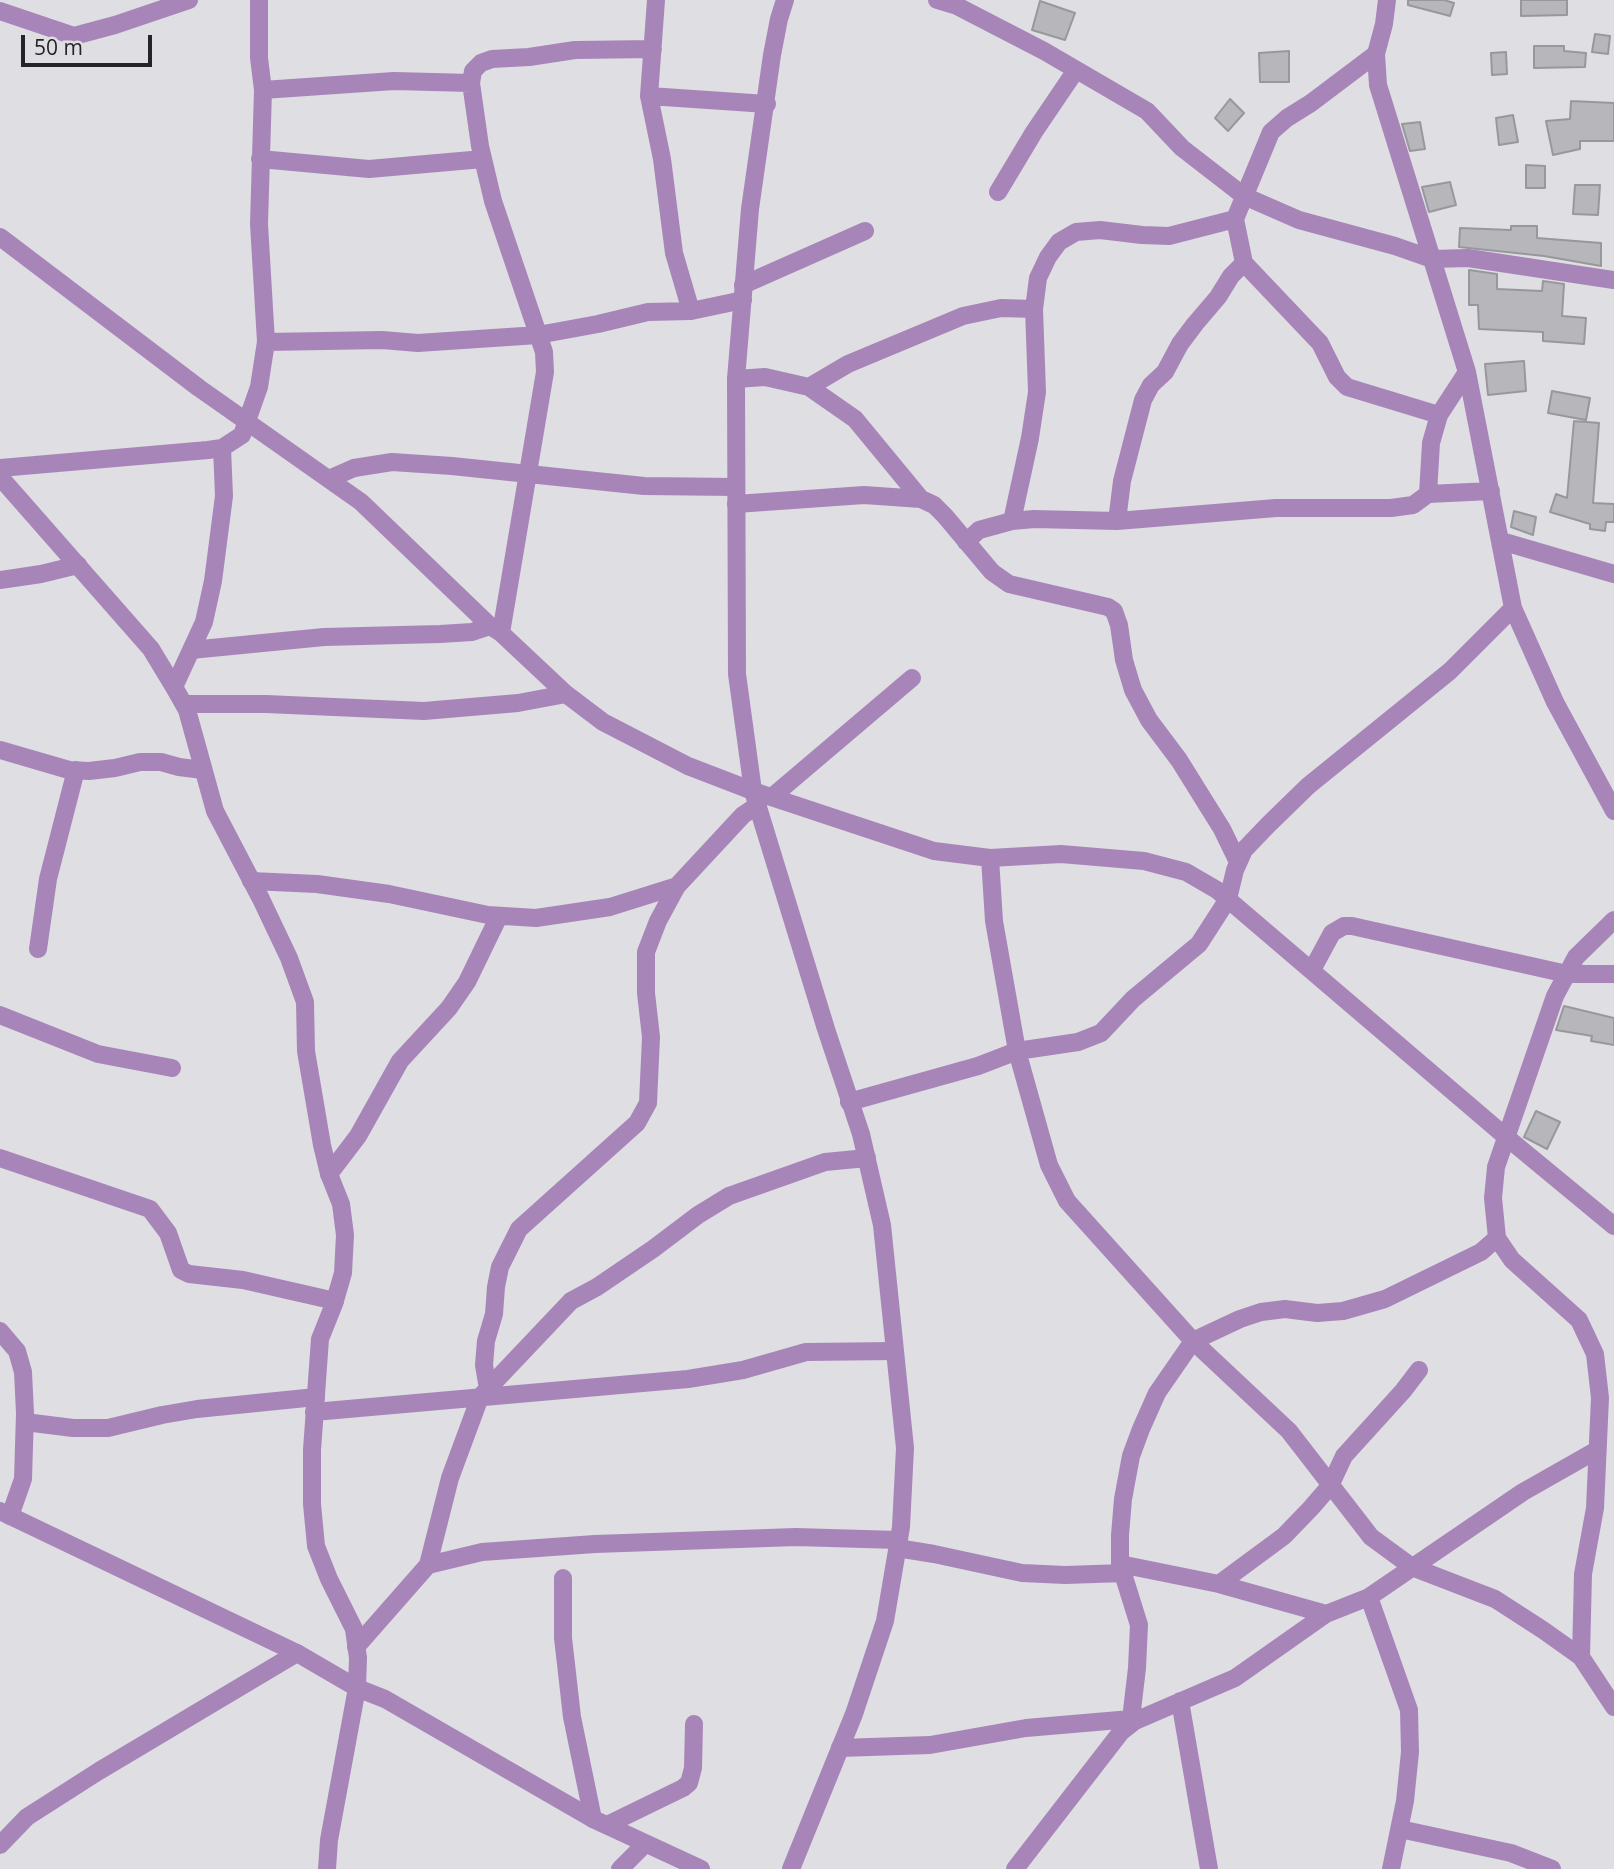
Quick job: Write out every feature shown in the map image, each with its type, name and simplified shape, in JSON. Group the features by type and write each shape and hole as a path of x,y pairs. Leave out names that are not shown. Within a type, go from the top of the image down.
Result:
{"street":[{"path":"0,11 74,36 115,26 189,0"},
{"path":"0,468 222,448 242,435 259,387 266,342 261,278 260,159 263,90 259,58 259,0"},
{"path":"656,0 649,96 662,159 674,253 691,311"},
{"path":"785,0 776,31 750,209 736,379 737,674 761,797 849,1102 861,1134 882,1225 905,1448 897,1544 885,1621 854,1714 791,1869"},
{"path":"937,0 978,17 1147,111 1182,148 1244,196 1300,220 1432,259 1468,258 1614,280"},
{"path":"1387,0 1376,54 1378,85 1468,372 1513,608 1555,702 1614,809"},
{"path":"496,630 530,474 545,372 544,352 493,201 483,159 471,83 473,71 481,63 492,59 575,50 653,50"},
{"path":"1376,54 1271,132 1236,219 1244,263 1320,343 1337,377 1347,387 1439,415"},
{"path":"998,192 1076,70"},
{"path":"263,90 367,82 471,83"},
{"path":"649,96 767,104"},
{"path":"260,159 369,169 483,159"},
{"path":"1012,522 1037,392 1034,309 1038,278 1048,257 1059,243 1076,232 1100,230 1142,236 1169,236 1236,219"},
{"path":"266,342 418,342 538,335 648,312 691,311 743,293 865,231"},
{"path":"0,237 199,388 361,502 566,694 603,722 676,760 761,797 934,851 990,858 1061,854 1144,861 1186,872 1227,899 1614,1226"},
{"path":"1117,521 1122,481 1143,400 1150,385 1165,372 1180,344 1218,297 1231,276 1244,263"},
{"path":"809,387 848,364 963,316 1001,308 1034,309"},
{"path":"1427,494 1431,443 1439,415 1468,372"},
{"path":"736,379 765,377 809,387 855,419 921,499"},
{"path":"174,687 204,622 220,539 224,496 222,448"},
{"path":"329,478 354,468 392,462 735,496 864,495 921,499 934,505 946,516 992,572 1009,584 1108,607 1114,611 1133,690 1149,720 1179,760 1222,829 1238,863"},
{"path":"0,477 151,649 184,704 200,751 215,811 289,958 305,1002 306,1051 329,1174 341,1204 345,1235 343,1273 320,1339 312,1504 316,1546 328,1579 354,1629 356,1647 356,1688 329,1840 327,1869"},
{"path":"966,542 979,530 1034,519 1117,521 1276,508 1391,508 1413,505 1427,494 1490,491"},
{"path":"1501,541 1614,574"},
{"path":"0,580 78,565"},
{"path":"849,1102 978,1066 1017,1051 1078,1042 1101,1033 1133,999 1199,943 1227,899 1244,850 1308,786 1450,671 1513,608"},
{"path":"191,650 324,637 496,630"},
{"path":"484,1393 486,1341 494,1314 500,1267 519,1229 637,1123 648,1103 651,1037 646,993 646,952 658,921 677,887 761,797 912,678"},
{"path":"184,704 265,704 424,711 518,703 566,694"},
{"path":"0,750 76,770 161,762 203,770"},
{"path":"38,949 48,879 76,770"},
{"path":"990,858 994,921 1017,1051 1049,1165 1067,1200 1193,1341 1289,1431 1371,1537 1412,1567 1495,1599 1581,1657 1614,1707"},
{"path":"251,881 317,884 389,894 499,916 536,918 610,907 677,887"},
{"path":"329,1174 358,1136 400,1061 449,1008 467,982 499,916"},
{"path":"1581,1657 1583,1574 1594,1523 1597,1450 1606,1426 1595,1354 1579,1320 1512,1260 1497,1238 1493,1198 1496,1167 1505,1136 1550,1009 1576,957 1614,920"},
{"path":"1312,970 1332,933 1344,926 1352,926 1567,974 1614,974"},
{"path":"0,1015 97,1054 172,1068"},
{"path":"0,1158 150,1209 168,1233 181,1270 189,1274 243,1280 335,1301"},
{"path":"356,1647 428,1565 450,1478 484,1393 571,1301 729,1196 825,1162 867,1158"},
{"path":"1016,1869 1133,1720 1139,1625 1122,1569 1120,1535 1123,1499 1132,1456 1157,1393 1193,1341 1261,1312 1285,1309 1317,1313 1343,1311 1385,1298 1481,1252 1497,1238"},
{"path":"0,1331 17,1351 23,1372 25,1422 23,1479 5,1513 296,1653 356,1688 385,1699 600,1822 701,1869"},
{"path":"25,1422 74,1428 108,1428 197,1409 315,1405 688,1379 743,1370 806,1352 894,1351"},
{"path":"1219,1584 1284,1536 1330,1486 1344,1457 1419,1370"},
{"path":"841,1748 930,1745 1026,1728 1133,1720 1236,1678 1326,1614 1369,1597 1523,1492 1597,1450"},
{"path":"428,1565 482,1552 595,1544 796,1537 897,1544 1022,1573 1065,1575 1122,1569 1219,1584 1326,1614"},
{"path":"563,1578 563,1637 569,1690 600,1822"},
{"path":"1369,1597 1409,1710 1410,1752 1400,1829 1391,1869"},
{"path":"0,1845 27,1817 296,1653"},
{"path":"1180,1701 1209,1869"},
{"path":"600,1822 673,1793 689,1783 693,1768 694,1724"},
{"path":"1400,1829 1511,1853 1552,1869"},
{"path":"620,1869 645,1844"}],"building":[{"path":"1408,0 1444,0 1454,3 1450,16 1408,5"},
{"path":"1521,0 1567,0 1567,15 1521,16"},
{"path":"1040,1 1075,13 1065,40 1032,30"},
{"path":"1595,34 1610,36 1608,54 1592,52"},
{"path":"1534,46 1564,46 1564,51 1586,53 1585,67 1534,68"},
{"path":"1289,51 1289,82 1260,82 1259,53"},
{"path":"1506,52 1507,74 1492,75 1491,53"},
{"path":"1230,99 1244,113 1228,131 1215,118"},
{"path":"1571,101 1614,103 1614,141 1580,141 1580,149 1553,155 1546,121 1570,119"},
{"path":"1513,115 1518,142 1499,145 1496,118"},
{"path":"1420,122 1425,149 1410,151 1402,124"},
{"path":"1526,165 1545,166 1545,188 1526,188"},
{"path":"1450,182 1456,205 1429,212 1422,187"},
{"path":"1575,185 1600,185 1598,215 1573,214"},
{"path":"1511,226 1537,226 1537,238 1601,243 1601,266 1544,256 1459,247 1460,228 1511,230"},
{"path":"1469,270 1497,274 1497,289 1542,291 1543,281 1564,284 1562,316 1586,318 1584,344 1543,341 1543,332 1479,329 1478,305 1469,305"},
{"path":"1524,361 1526,391 1488,395 1485,364"},
{"path":"1552,391 1590,398 1586,420 1548,413"},
{"path":"1574,421 1599,423 1593,503 1614,504 1614,522 1606,522 1605,531 1590,529 1590,524 1550,512 1556,494 1567,498"},
{"path":"1514,511 1536,517 1533,535 1511,527"},
{"path":"1564,1006 1614,1018 1614,1045 1591,1041 1592,1036 1556,1030"},
{"path":"1536,1111 1560,1122 1547,1149 1524,1137"}]}
